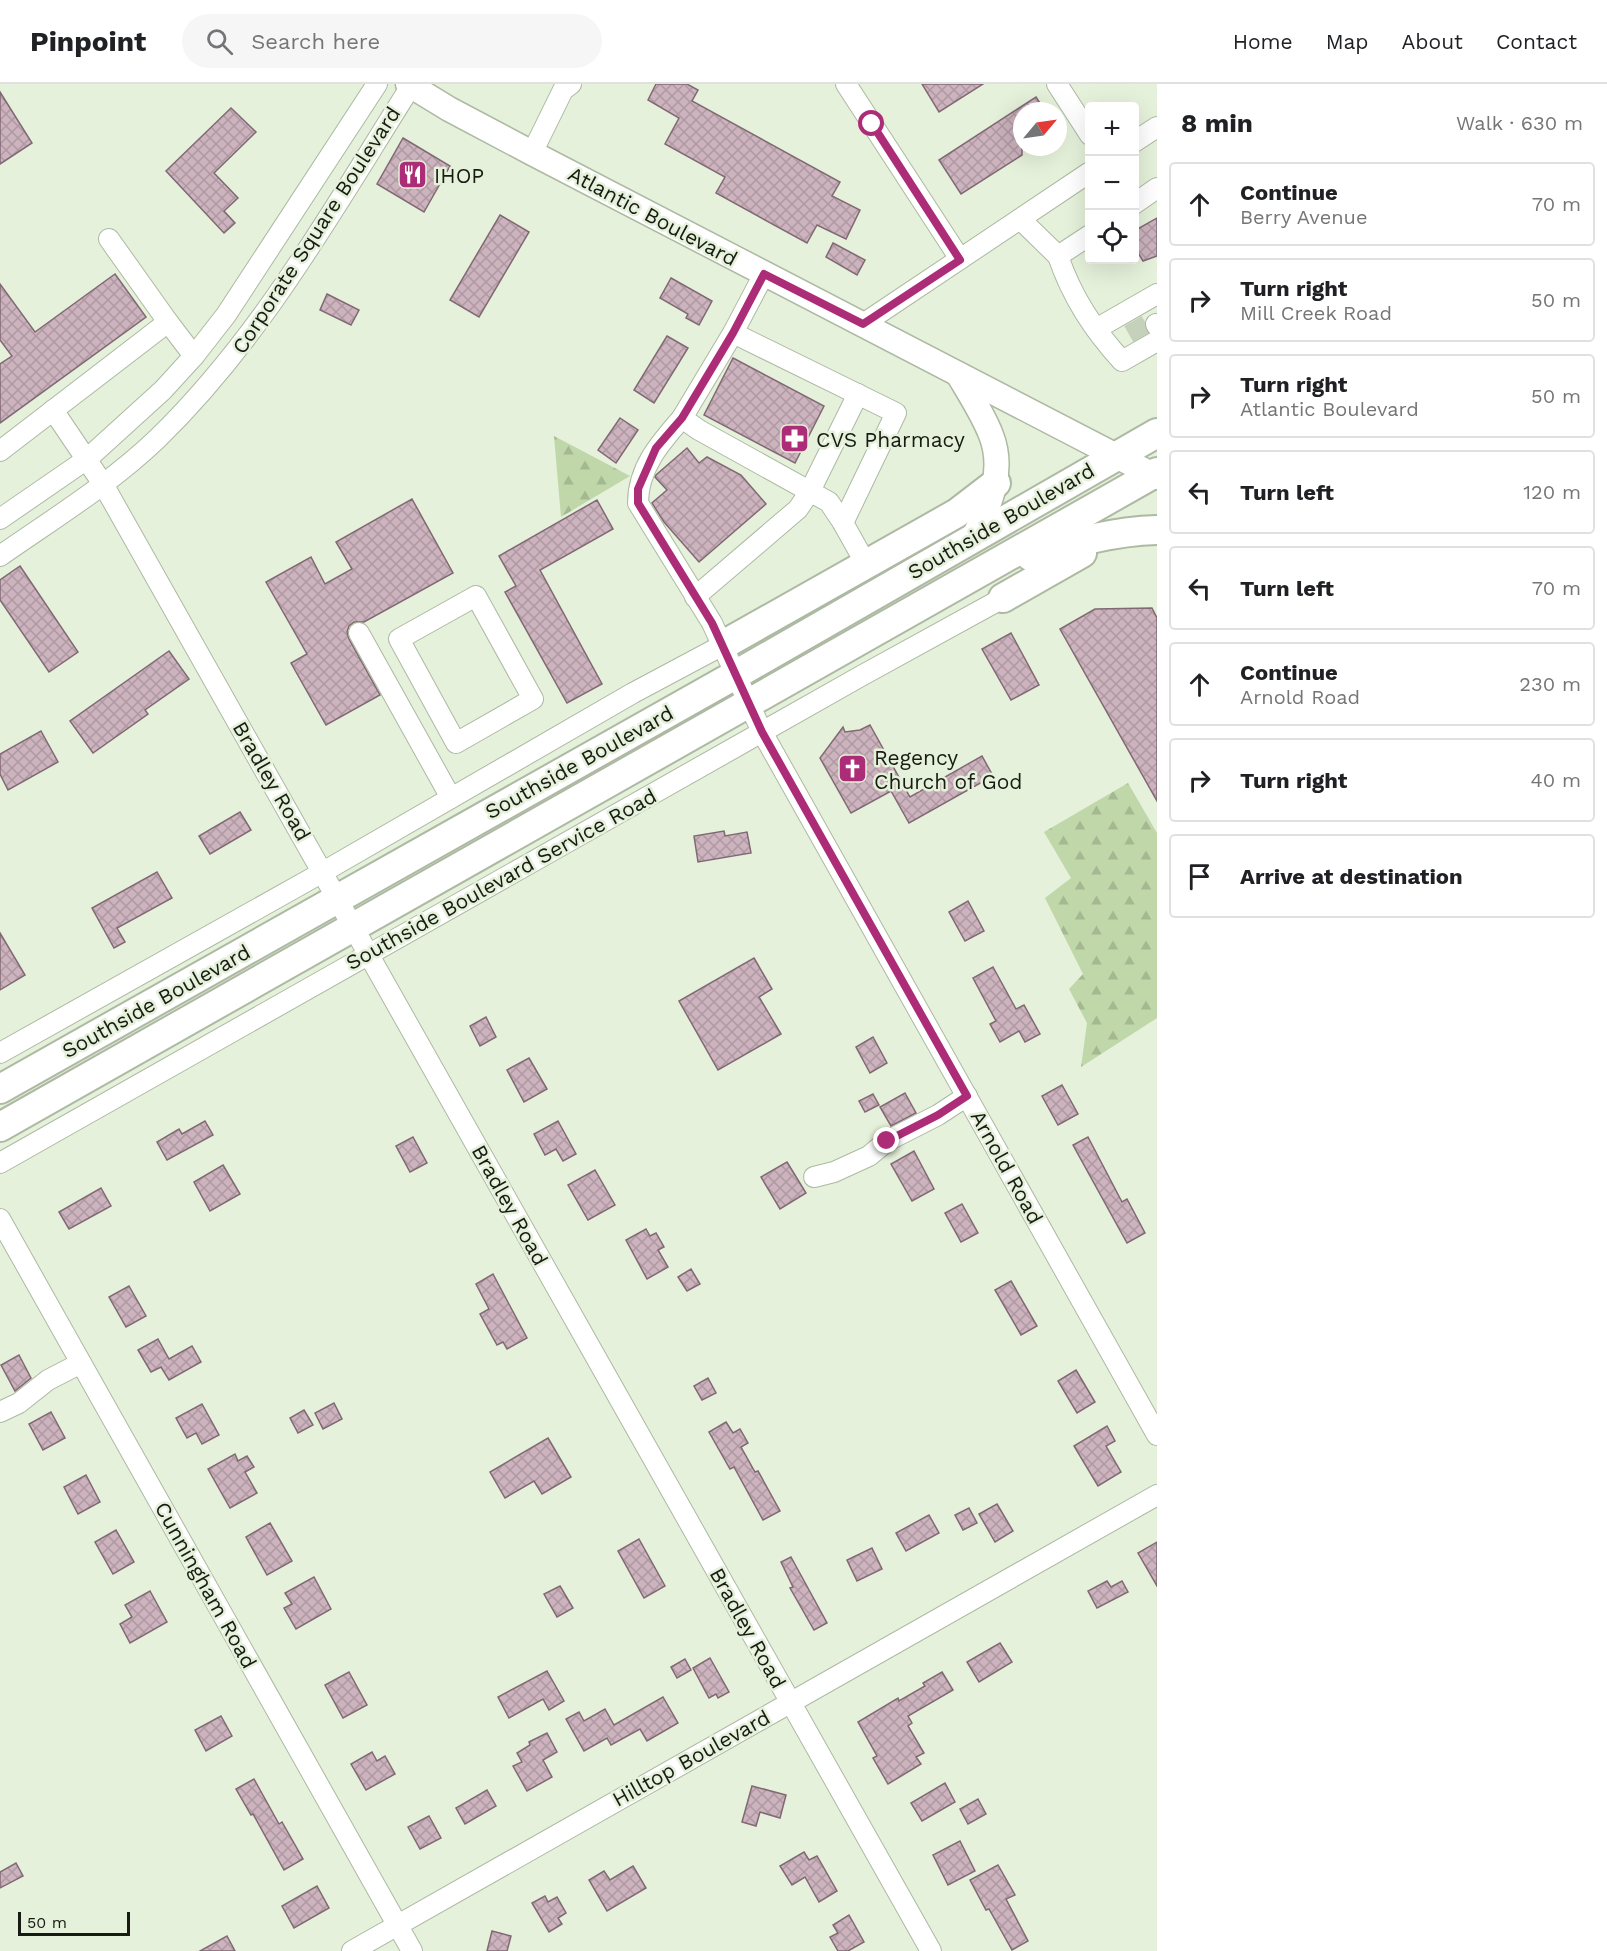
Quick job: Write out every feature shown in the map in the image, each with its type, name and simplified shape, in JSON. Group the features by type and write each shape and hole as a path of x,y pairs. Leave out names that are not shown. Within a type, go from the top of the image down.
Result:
{"highway":[{"name":"Southside Boulevard","path":"0,1089 735,675 1157,433"},
{"name":"Southside Boulevard","path":"0,1127 1155,474"},
{"path":"723,645 957,513 996,483"},
{"path":"984,569 1048,550 1146,530"},
{"path":"1003,598 1071,558 1146,530"}],"main road":[{"name":"Atlantic Boulevard","path":"409,85 449,110 1116,456 1155,474"},
{"path":"958,374 992,436 996,460 996,483 990,503 974,536"}],"street":[{"name":"Corporate Square Boulevard","path":"0,519 87,459 163,390 194,356 226,315 377,84"},
{"path":"532,153 563,90 571,84"},
{"path":"846,84 960,260"},
{"path":"1057,84 1085,129"},
{"name":"Corporate Square Boulevard","path":"0,556 129,464 219,374 271,306 409,85"},
{"path":"1139,139 1157,127"},
{"path":"863,324 1085,175"},
{"path":"1139,201 1157,189"},
{"path":"1020,219 1058,256 1082,311 1122,361 1147,321"},
{"path":"285,226 312,243"},
{"path":"1058,256 1085,238"},
{"path":"109,239 194,356"},
{"name":"Arnold Road","path":"764,274 733,333 682,418 656,448 638,489 638,503 712,623 762,732 1157,1435"},
{"path":"1096,329 1147,321"},
{"path":"0,451 168,322"},
{"path":"733,333 896,413 843,523"},
{"path":"695,597 798,508 810,490 858,394"},
{"name":"Bradley Road","path":"53,410 103,483 932,1951"},
{"path":"682,418 699,430 829,502 866,564"},
{"path":"476,596 532,699 456,743 428,694 399,639 476,596"},
{"name":"Southside Boulevard Service Road","path":"0,1163 369,953 1003,598"},
{"path":"359,633 451,798"},
{"path":"0,1053 323,872 633,693 723,645"},
{"path":"401,710 428,694"},
{"path":"814,1177 834,1172 868,1156 887,1141 938,1115 967,1096"},
{"name":"Cunningham Road","path":"0,1219 412,1951"},
{"path":"0,1412 19,1403 48,1380 81,1363"},
{"name":"Hilltop Boulevard","path":"352,1951 1157,1495"}],"green space":[{"path":"554,436 630,476 561,517"},
{"path":"1128,783 1157,833 1157,1018 1081,1067 1087,1023 1069,989 1083,974 1045,898 1071,878 1044,832"}],"building":[{"path":"656,84 687,84 698,90 692,101 840,182 832,196 860,210 846,239 817,225 807,243 716,193 725,177 665,144 679,118 648,100"},
{"path":"922,84 983,84 939,112"},
{"path":"0,92 32,143 0,164"},
{"path":"1036,97 1039,102 1028,102"},
{"path":"231,108 256,132 214,173 238,198 224,211 235,223 224,233 166,171"},
{"path":"1013,112 1013,156 1020,156 961,194 939,160"},
{"name":"IHOP","path":"403,138 450,166 424,212 377,184"},
{"path":"500,215 529,232 479,317 450,300"},
{"path":"1157,218 1157,256 1143,261 1139,254 1139,228"},
{"path":"833,243 865,260 857,275 826,257"},
{"path":"115,274 146,317 0,423 0,364 12,356 0,340 0,284 35,332"},
{"path":"671,278 712,301 699,325 686,318 688,314 660,298"},
{"path":"327,294 359,310 351,325 320,310"},
{"path":"667,336 688,348 654,403 634,390"},
{"name":"CVS Pharmacy","path":"733,358 824,406 795,463 704,415"},
{"path":"620,418 638,430 616,463 598,450"},
{"path":"687,448 699,463 707,457 741,475 766,504 699,562 664,522 652,503 667,490 655,477 656,475"},
{"path":"412,499 453,573 364,622 354,622 349,626 347,632 349,639 380,695 326,725 291,663 307,654 266,582 311,557 325,584 352,569 336,542"},
{"path":"597,500 613,529 540,570 602,684 567,703 505,592 516,586 499,556"},
{"path":"20,566 78,652 49,672 0,600 0,580"},
{"path":"1152,608 1157,618 1157,801 1060,629 1095,609"},
{"path":"1011,633 1039,685 1011,700 982,649"},
{"path":"169,651 189,679 145,710 148,714 93,753 70,721"},
{"path":"870,725 910,797 982,756 993,776 909,823 891,791 851,813 820,758 843,727 845,732 860,730"},
{"path":"41,731 58,762 8,790 0,774 0,754"},
{"path":"240,812 251,830 210,854 199,836"},
{"path":"724,831 725,836 747,832 751,853 698,862 694,836"},
{"path":"157,872 172,898 117,928 125,942 114,948 92,908"},
{"path":"968,901 984,931 965,941 949,912"},
{"path":"0,933 25,975 0,990"},
{"path":"754,958 772,989 759,997 781,1034 718,1070 679,1001"},
{"path":"993,967 1016,1009 1024,1005 1040,1034 1025,1042 1019,1031 1000,1042 990,1024 996,1021 973,978"},
{"path":"486,1017 496,1037 480,1046 470,1026"},
{"path":"873,1037 887,1063 870,1073 856,1047"},
{"path":"529,1058 547,1089 524,1102 507,1070"},
{"path":"1062,1085 1078,1114 1058,1125 1042,1096"},
{"path":"905,1093 916,1113 891,1126 880,1107"},
{"path":"873,1094 879,1105 865,1112 859,1101"},
{"path":"205,1121 213,1135 167,1160 157,1142 179,1129 182,1134"},
{"path":"558,1121 576,1154 563,1161 556,1149 545,1155 534,1134"},
{"path":"413,1137 427,1163 410,1172 396,1146"},
{"path":"1088,1137 1122,1202 1127,1199 1145,1233 1127,1243 1073,1145"},
{"path":"914,1151 934,1189 912,1201 891,1164"},
{"path":"787,1162 806,1193 780,1209 761,1177"},
{"path":"223,1165 240,1194 210,1211 194,1182"},
{"path":"595,1170 615,1205 588,1220 568,1185"},
{"path":"101,1188 111,1206 69,1229 59,1212"},
{"path":"962,1204 978,1233 961,1242 945,1213"},
{"path":"646,1229 650,1236 656,1233 664,1247 658,1250 668,1267 647,1279 626,1240"},
{"path":"691,1269 700,1284 687,1291 678,1277"},
{"path":"493,1274 527,1338 507,1349 503,1342 497,1345 480,1314 489,1309 476,1284"},
{"path":"1011,1281 1037,1326 1021,1335 995,1290"},
{"path":"129,1286 146,1316 126,1327 109,1297"},
{"path":"158,1339 169,1359 192,1346 201,1362 169,1380 161,1367 151,1372 138,1350"},
{"path":"19,1355 31,1378 15,1391 1,1365"},
{"path":"1076,1370 1095,1402 1077,1413 1058,1381"},
{"path":"708,1378 716,1393 702,1400 694,1386"},
{"path":"334,1403 342,1419 323,1429 315,1413"},
{"path":"202,1404 219,1435 202,1444 196,1433 187,1438 176,1418"},
{"path":"304,1410 313,1425 298,1433 290,1418"},
{"path":"51,1412 65,1438 43,1450 29,1424"},
{"path":"726,1422 733,1433 740,1429 748,1443 741,1447 755,1472 758,1471 780,1511 763,1520 734,1467 730,1469 709,1432"},
{"path":"1107,1426 1115,1441 1106,1446 1121,1472 1098,1486 1074,1446"},
{"path":"548,1438 571,1477 542,1494 534,1481 505,1498 490,1472"},
{"path":"235,1454 238,1461 247,1456 254,1467 245,1472 257,1493 230,1508 208,1469"},
{"path":"86,1475 100,1502 78,1514 64,1487"},
{"path":"997,1504 1013,1531 995,1542 979,1514"},
{"path":"969,1508 977,1523 963,1530 955,1515"},
{"path":"929,1515 939,1533 906,1551 896,1533"},
{"path":"270,1523 292,1561 267,1575 246,1537"},
{"path":"116,1530 134,1562 113,1574 95,1542"},
{"path":"639,1539 665,1586 644,1598 618,1551"},
{"path":"1157,1542 1157,1586 1138,1553"},
{"path":"872,1548 882,1569 857,1581 847,1560"},
{"path":"791,1557 827,1623 814,1630 790,1588 793,1587 781,1562"},
{"path":"314,1577 331,1609 296,1629 284,1608 292,1604 285,1593"},
{"path":"1107,1581 1111,1587 1122,1581 1128,1592 1097,1608 1088,1591"},
{"path":"560,1586 573,1608 557,1617 544,1594"},
{"path":"150,1591 167,1622 130,1643 120,1624 132,1617 125,1605"},
{"path":"1000,1643 1012,1662 979,1682 967,1662"},
{"path":"710,1658 729,1692 718,1698 716,1694 709,1698 693,1668"},
{"path":"685,1659 691,1670 677,1678 671,1667"},
{"path":"547,1671 564,1701 549,1710 543,1699 509,1718 498,1697"},
{"path":"349,1672 367,1705 343,1718 325,1685"},
{"path":"942,1672 953,1690 908,1716 912,1723 908,1726 924,1753 916,1757 921,1764 888,1784 873,1758 877,1756 858,1722 898,1698 899,1701 925,1686 923,1683"},
{"path":"663,1697 678,1723 647,1741 640,1729 611,1745 607,1738 584,1751 566,1719 579,1712 584,1721 605,1709 614,1725"},
{"path":"221,1716 232,1736 206,1751 195,1730"},
{"path":"547,1733 557,1752 543,1760 552,1777 527,1791 513,1766 522,1762 517,1753 530,1745 529,1742"},
{"path":"372,1752 377,1761 385,1756 395,1774 366,1790 351,1764"},
{"path":"254,1779 279,1824 282,1822 303,1859 284,1870 253,1814 251,1815 236,1789"},
{"path":"945,1783 955,1802 922,1821 911,1803"},
{"path":"752,1786 786,1795 780,1818 760,1812 756,1826 742,1822"},
{"path":"487,1790 496,1806 465,1824 456,1808"},
{"path":"978,1799 986,1814 968,1824 960,1809"},
{"path":"429,1816 441,1838 420,1849 408,1827"},
{"path":"960,1841 975,1871 948,1885 933,1855"},
{"path":"804,1852 809,1860 817,1856 837,1891 819,1902 805,1877 792,1885 780,1866"},
{"path":"16,1863 23,1876 0,1888 0,1872"},
{"path":"998,1865 1015,1895 1006,1899 1028,1941 1012,1950 970,1880"},
{"path":"633,1866 646,1888 607,1911 589,1880 604,1871 610,1880"},
{"path":"317,1886 329,1908 294,1928 282,1906"},
{"path":"545,1896 548,1902 557,1897 566,1913 558,1918 562,1924 549,1932 532,1903"},
{"path":"849,1915 864,1942 848,1951 838,1951 830,1937 838,1933 833,1925"},
{"path":"492,1931 511,1936 507,1951 487,1951"},
{"path":"227,1936 235,1951 200,1951"}],"tunnel":[{"path":"1133,321 1142,337"}],"place":[{"name":"IHOP","path":"413,175"},
{"name":"CVS Pharmacy","path":"795,439"},
{"name":"Regency Church of God","path":"853,769"}],"route":[{"path":"872,124 960,260 863,324 764,274 733,333 682,418 656,448 638,489 638,503 712,623 762,732 967,1096 938,1115 887,1141"}]}
